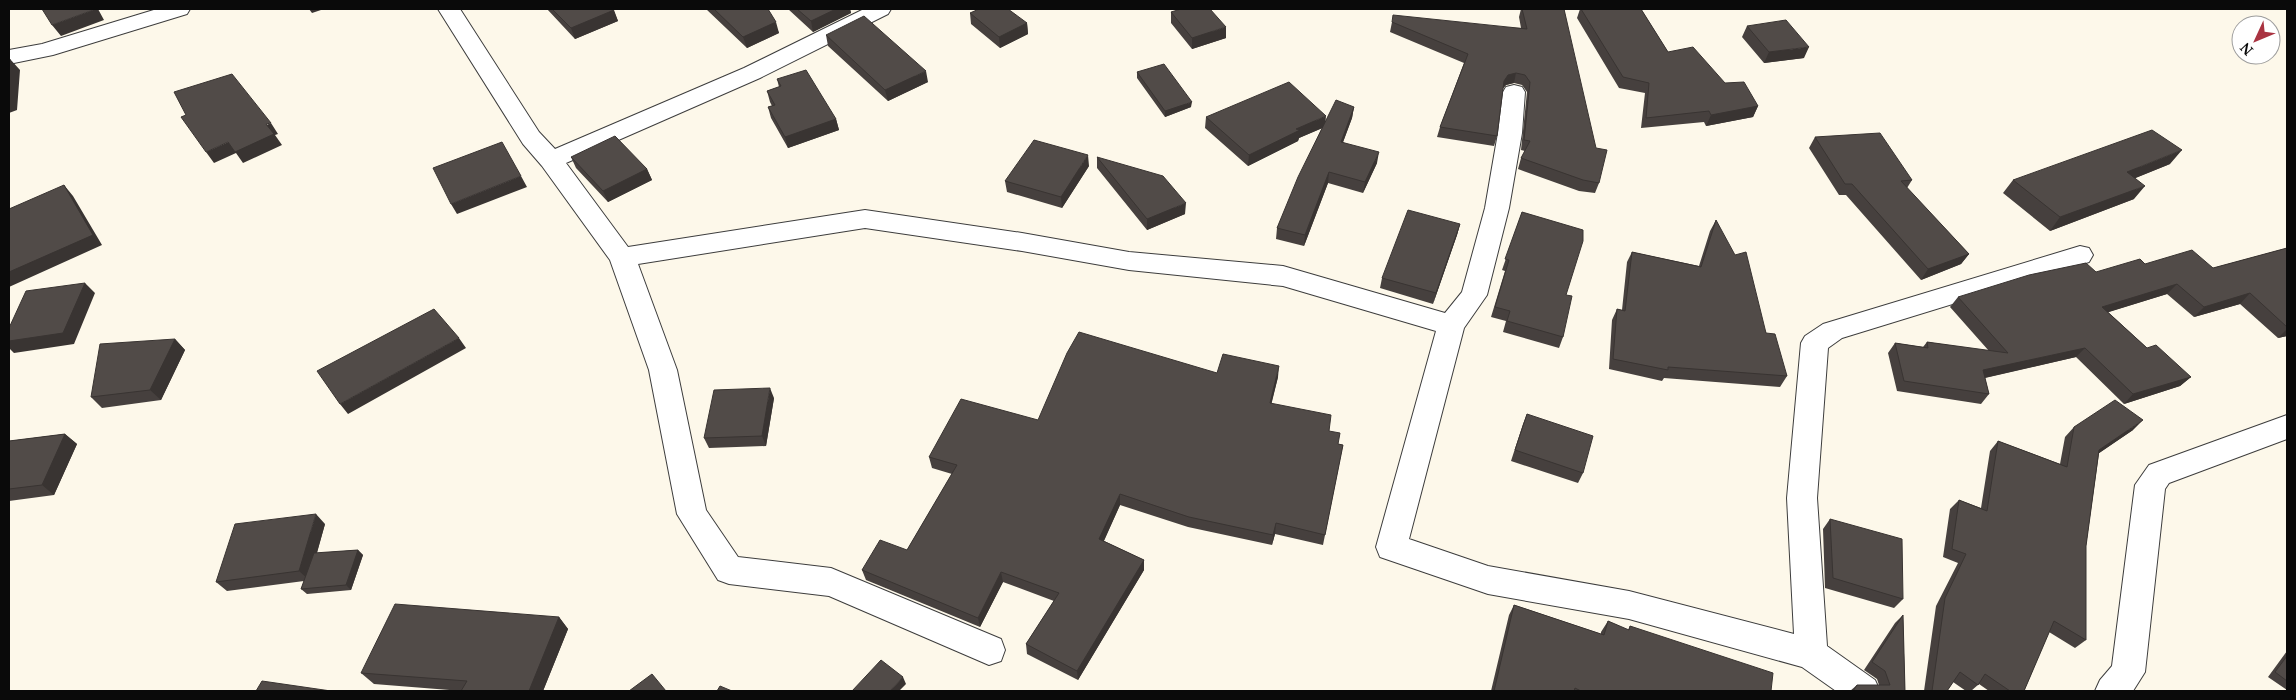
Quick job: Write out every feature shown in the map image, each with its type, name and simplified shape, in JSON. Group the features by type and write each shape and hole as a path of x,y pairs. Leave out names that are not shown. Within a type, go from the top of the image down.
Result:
{"street":[{"path":"9,57 45,50 179,9"},
{"path":"449,9 531,138 551,160 622,257 663,370 692,514 729,570 831,582 989,650"},
{"path":"551,160 752,74 880,9"},
{"path":"1514,92 1510,133 1497,208 1474,295 1450,325 1391,547 1488,580 1629,605 1811,654 1863,691"},
{"path":"622,257 865,219 1022,242 1129,261 1283,276 1450,325"},
{"path":"1811,654 1802,498 1815,343 1833,331 2080,255"},
{"path":"2112,691 2128,672 2150,485 2159,474 2287,427"}],"building":[{"path":"42,9 96,9 52,25"},
{"path":"552,9 613,9 614,10 571,28"},
{"path":"714,9 768,9 776,22 743,37"},
{"path":"797,9 836,9 811,21"},
{"path":"979,9 1008,9 1027,23 999,37 970,13"},
{"path":"1181,9 1210,9 1226,27 1192,38 1171,12"},
{"path":"1522,9 1564,9 1596,148 1607,150 1599,183 1583,180 1521,158 1530,141 1524,140 1530,82 1525,75 1516,73 1508,75 1504,81 1497,136 1440,127 1468,54 1392,22 1393,15 1527,29"},
{"path":"1581,9 1641,9 1668,52 1693,47 1725,83 1744,82 1758,106 1711,115 1709,111 1646,118 1649,83 1623,77"},
{"path":"864,16 926,71 885,90 826,35"},
{"path":"1786,20 1809,47 1769,52 1747,26"},
{"path":"1164,64 1192,102 1165,111 1137,72"},
{"path":"806,70 836,119 785,137 768,107 775,105 767,91 781,86 777,79"},
{"path":"232,74 271,123 266,124 274,134 235,152 228,142 206,152 181,117 186,115 174,92"},
{"path":"1289,82 1326,116 1296,129 1300,130 1249,155 1206,117"},
{"path":"1336,100 1354,107 1341,142 1379,152 1365,182 1329,172 1305,235 1277,228 1298,177"},
{"path":"2152,130 2182,150 2127,172 2145,186 2060,217 2013,180"},
{"path":"1880,133 1912,180 1901,181 1969,254 1928,269 1852,184 1845,184 1815,137"},
{"path":"615,136 647,169 603,191 571,157"},
{"path":"1034,140 1088,155 1061,197 1005,181"},
{"path":"502,142 521,176 451,204 433,168"},
{"path":"1097,157 1163,176 1186,203 1147,219"},
{"path":"64,185 93,235 9,272 9,209"},
{"path":"1408,210 1460,224 1436,293 1382,278"},
{"path":"1522,212 1583,230 1583,241 1566,295 1572,296 1563,337 1507,321 1510,311 1495,307 1509,260 1505,259"},
{"path":"1716,220 1735,255 1746,252 1766,333 1775,334 1787,376 1668,367 1668,370 1613,359 1617,309 1625,311 1632,252 1701,267"},
{"path":"2287,248 2287,327 2250,293 2204,307 2177,284 2102,307 2147,348 2156,345 2191,377 2133,394 2085,348 1983,370 1989,394 1904,381 1895,343 1928,348 1927,342 2008,353 1958,297 2029,275 2086,263 2096,272 2140,259 2145,264 2192,250 2213,268"},
{"path":"85,283 63,333 9,341 9,328 26,291"},
{"path":"434,309 459,338 340,404 317,371"},
{"path":"1079,332 1217,373 1223,354 1279,366 1270,403 1331,415 1329,431 1340,433 1338,444 1343,445 1325,535 1276,523 1273,535 1189,517 1120,494 1099,539 1144,560 1077,671 1026,644 1059,593 1001,572 978,618 862,570 880,540 907,550 957,465 929,457 961,399 1038,420 1067,353"},
{"path":"175,339 150,390 91,397 100,344"},
{"path":"770,388 762,436 704,438 714,390"},
{"path":"2115,400 2143,420 2099,450 2086,546 2086,640 2054,621 2024,691 2010,691 1985,674 1978,685 1960,672 1947,691 1932,691 1945,598 1966,554 1952,549 1959,500 1987,511 1998,441 2067,467 2074,427"},
{"path":"1527,414 1593,436 1583,473 1515,450"},
{"path":"65,434 42,485 9,489 9,441"},
{"path":"316,514 299,571 216,582 235,524"},
{"path":"1830,519 1902,539 1903,599 1833,578"},
{"path":"358,550 346,585 301,589 314,553"},
{"path":"395,604 559,617 529,691 461,691 467,681 361,673"},
{"path":"1514,605 1604,635 1608,621 1629,630 1630,626 1773,673 1771,691 1581,691 1575,688 1574,691 1494,691"},
{"path":"1903,615 1905,691 1853,691 1857,685 1890,685 1885,671 1872,662"},
{"path":"2287,656 2287,681 2275,672"},
{"path":"881,660 903,677 890,691 852,691"},
{"path":"652,674 666,691 629,691"},
{"path":"262,681 331,691 256,691"},
{"path":"720,686 732,691 717,691"}]}
